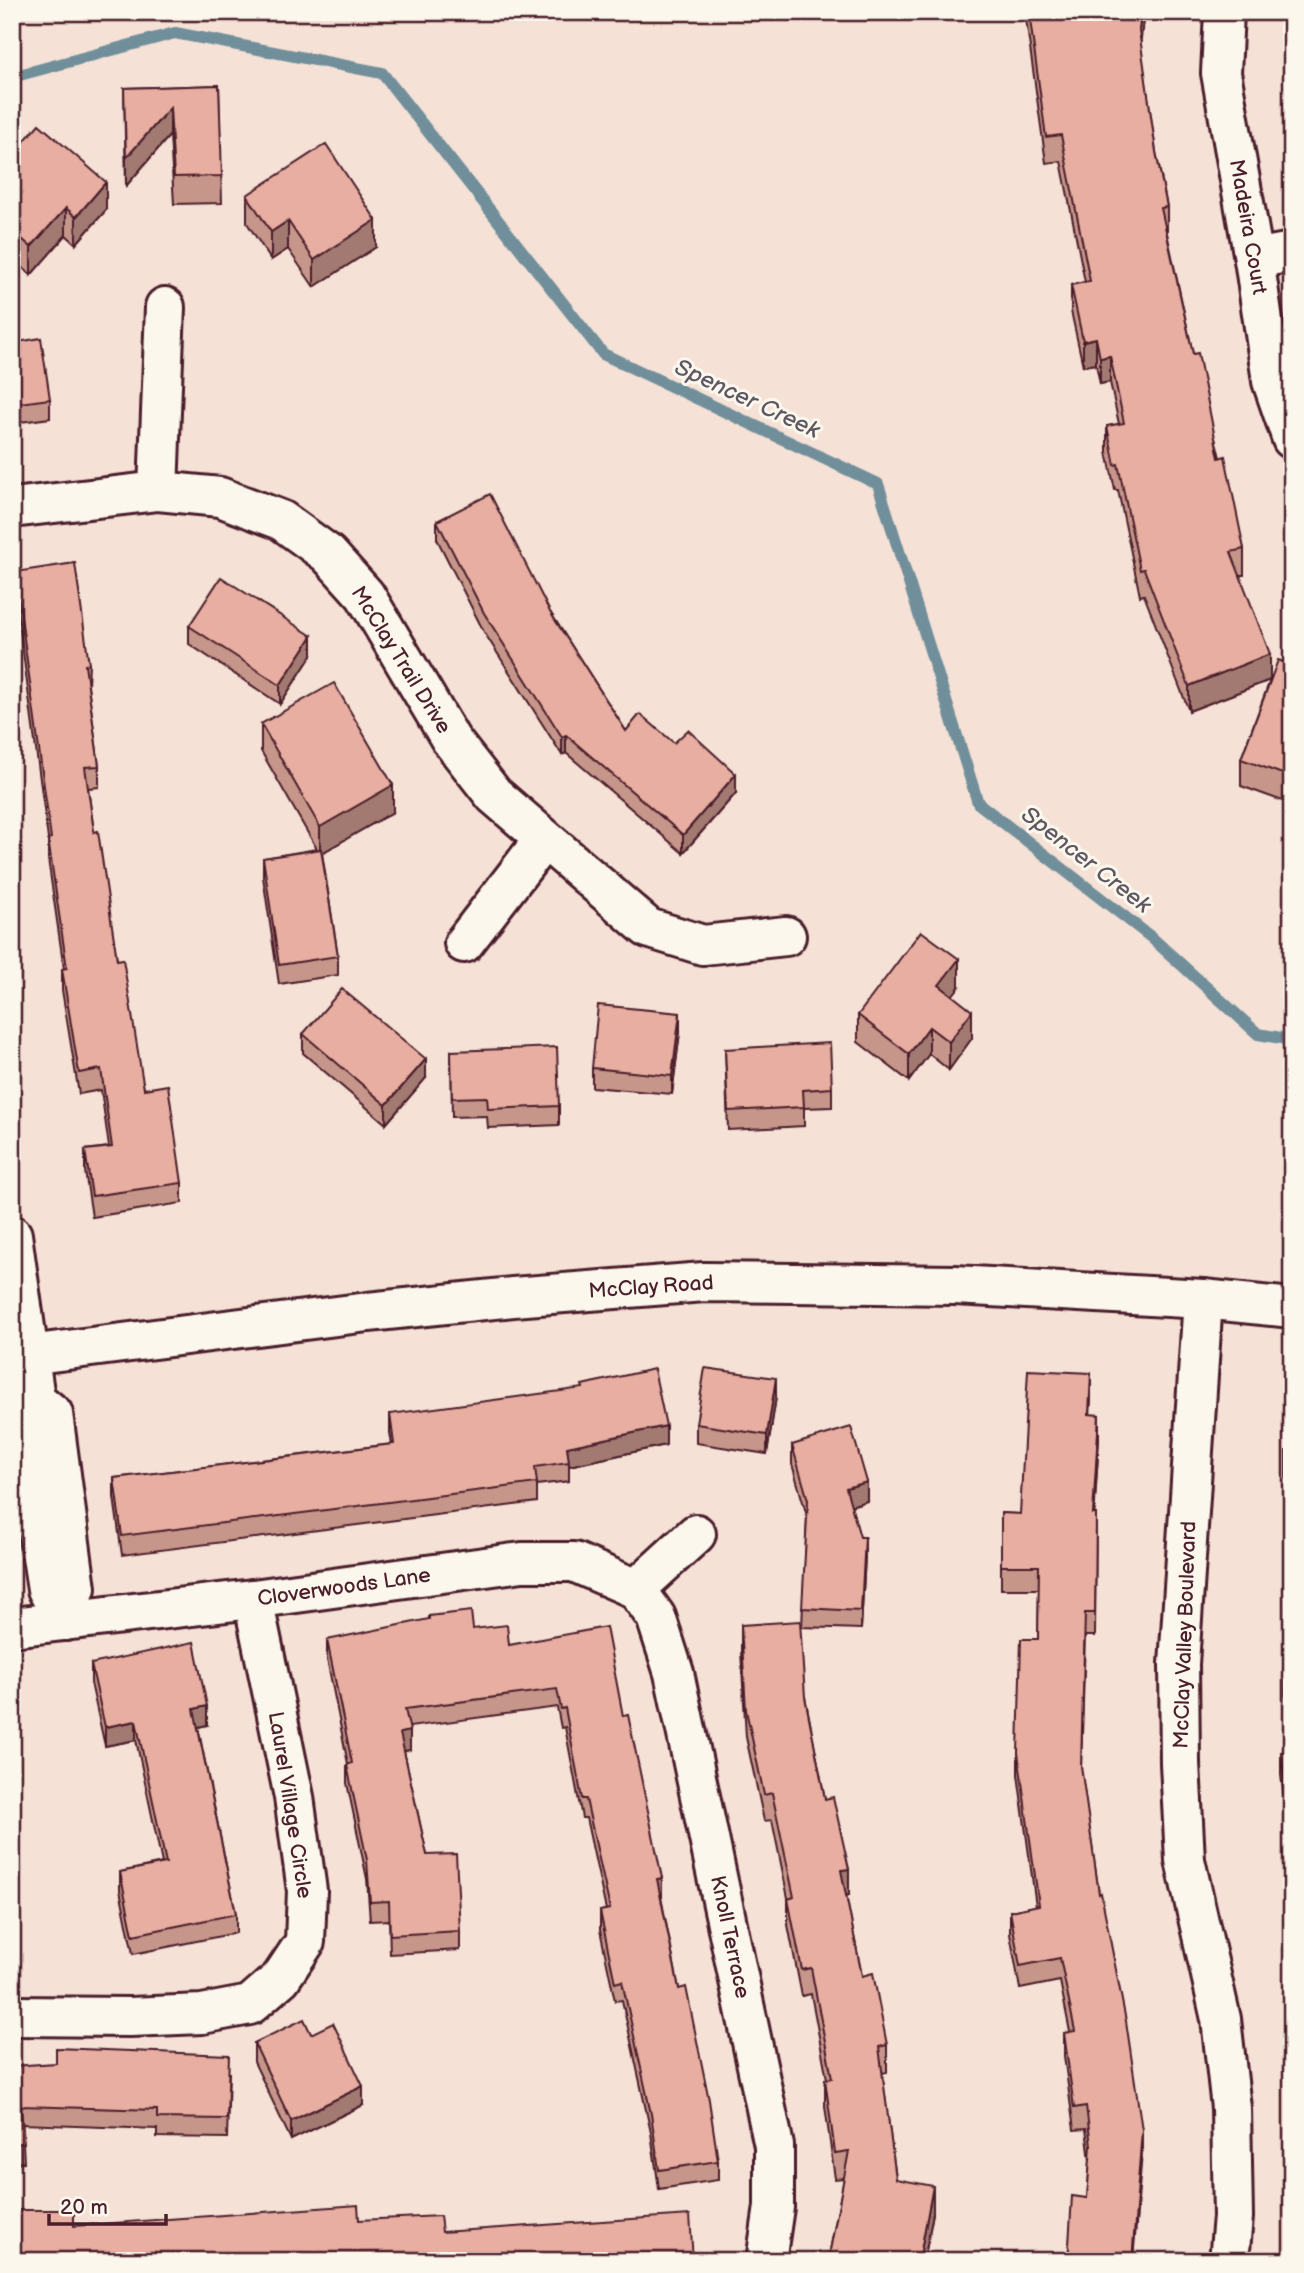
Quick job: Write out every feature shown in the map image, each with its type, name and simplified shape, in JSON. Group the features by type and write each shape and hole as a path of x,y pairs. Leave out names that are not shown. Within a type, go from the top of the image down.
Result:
{"street":[{"name":"Madeira Court","path":"1224,12 1221,74 1254,259 1272,381 1292,439"},
{"path":"1254,259 1292,252"},
{"path":"158,491 165,307"},
{"name":"McClay Trail Drive","path":"12,508 158,491 220,497 281,520 328,554 365,595 451,740 494,795 648,928 703,945 786,936"},
{"path":"464,943 544,839"},
{"path":"12,1235 21,1356 35,1399 53,1414 76,1588 64,1620"},
{"name":"McClay Road","path":"21,1356 368,1312 704,1282 955,1285 1203,1299 1292,1308"},
{"name":"McClay Valley Boulevard","path":"1203,1299 1179,1664 1180,1763 1185,1860 1221,2020 1231,2108 1233,2217 1229,2261"},
{"path":"646,1603 696,1534"},
{"name":"Cloverwoods Lane","path":"12,1627 253,1599 522,1562 574,1562 646,1603"},
{"name":"Laurel Village Circle","path":"12,2016 130,2017 202,2014 250,2005 281,1978 305,1942 307,1891 296,1810 253,1599"},
{"name":"Knoll Terrace","path":"646,1603 674,1673 774,2146 774,2207 766,2261"}],"building":[{"path":"1029,12 1141,12 1139,30 1156,152 1167,207 1161,208 1193,354 1198,353 1219,458 1225,456 1244,549 1231,552 1270,654 1189,686 1144,569 1140,570 1118,464 1115,465 1107,426 1124,423 1110,356 1100,358 1096,338 1083,341 1071,285 1090,281 1061,135 1046,137"},
{"path":"219,85 222,176 174,177 170,108 126,158 124,88"},
{"path":"39,124 106,182 76,217 66,208 31,247 12,230 12,155"},
{"path":"326,144 376,220 314,260 288,221 271,232 247,195"},
{"path":"41,338 50,399 12,404 12,343"},
{"path":"490,494 550,612 626,731 640,714 674,743 688,730 736,774 683,835 566,735 562,737 484,613 437,521"},
{"path":"75,563 99,766 85,767 94,832 98,831 117,960 123,959 144,1089 168,1085 182,1183 92,1196 85,1150 112,1147 101,1069 79,1073 62,969 67,968 15,572"},
{"path":"221,577 312,636 280,685 189,626"},
{"path":"1278,660 1292,665 1292,765 1288,776 1241,759"},
{"path":"334,683 393,785 320,827 261,724"},
{"path":"321,849 338,956 279,965 263,858"},
{"path":"921,931 959,959 939,985 972,1011 949,1042 929,1027 909,1054 858,1015"},
{"path":"342,989 426,1059 386,1105 303,1034"},
{"path":"598,1005 680,1013 672,1076 592,1068"},
{"path":"830,1043 832,1088 803,1090 804,1107 728,1111 725,1049"},
{"path":"557,1047 559,1106 488,1109 487,1097 452,1098 451,1051"},
{"path":"705,1368 776,1378 767,1435 696,1424"},
{"path":"654,1369 666,1426 567,1447 569,1462 535,1467 537,1483 122,1536 114,1478 394,1444 390,1414 583,1388 582,1385"},
{"path":"1028,1370 1091,1373 1089,1414 1099,1415 1093,1514 1096,1514 1095,1613 1085,1613 1081,1766 1099,1894 1101,1893 1126,2021 1142,2130 1132,2261 1068,2261 1072,2196 1087,2198 1091,2146 1086,2106 1074,2108 1064,2033 1075,2031 1060,1958 1020,1966 1010,1911 1039,1905 1018,1753 1021,1639 1038,1639 1039,1566 1001,1566 1001,1513 1020,1514"},
{"path":"851,1427 867,1482 846,1488 860,1537 865,1537 861,1611 802,1608 808,1500 792,1445"},
{"path":"1286,1451 1292,1451 1292,1724 1285,1671 1288,1550"},
{"path":"471,1611 473,1629 507,1625 509,1645 606,1627 623,1716 628,1715 662,1878 657,1879 679,1989 686,1987 709,2100 718,2161 659,2170 651,2114 622,1981 615,1983 600,1911 610,1909 586,1799 582,1799 565,1708 561,1709 557,1689 405,1709 410,1731 400,1733 427,1855 456,1854 460,1931 390,1935 389,1901 370,1902 367,1860 347,1765 352,1763 327,1640 429,1619 429,1616"},
{"path":"800,1621 805,1697 825,1799 833,1797 849,1869 841,1870 862,1976 873,1973 887,2045 879,2047 896,2179 933,2186 919,2261 828,2261 849,2151 835,2153 825,2079 832,2078 811,1968 802,1970 788,1899 794,1897 772,1793 764,1795 746,1710 741,1625"},
{"path":"194,1642 207,1706 194,1709 236,1914 133,1935 120,1872 166,1863 136,1721 105,1727 91,1664"},
{"path":"1292,1750 1292,1836 1281,1752"},
{"path":"304,2019 311,2034 333,2023 363,2086 291,2121 254,2043"},
{"path":"56,2048 229,2055 227,2119 157,2118 157,2110 21,2106 24,2143 12,2144 12,2066 56,2063"},
{"path":"358,2205 359,2220 440,2216 442,2232 690,2215 693,2261 12,2261 12,2210 74,2210 74,2226"}],"waterway":[{"name":"Spencer Creek","path":"12,77 175,33 382,73 603,354 878,484 978,803 1152,938 1258,1034 1292,1040"}]}
